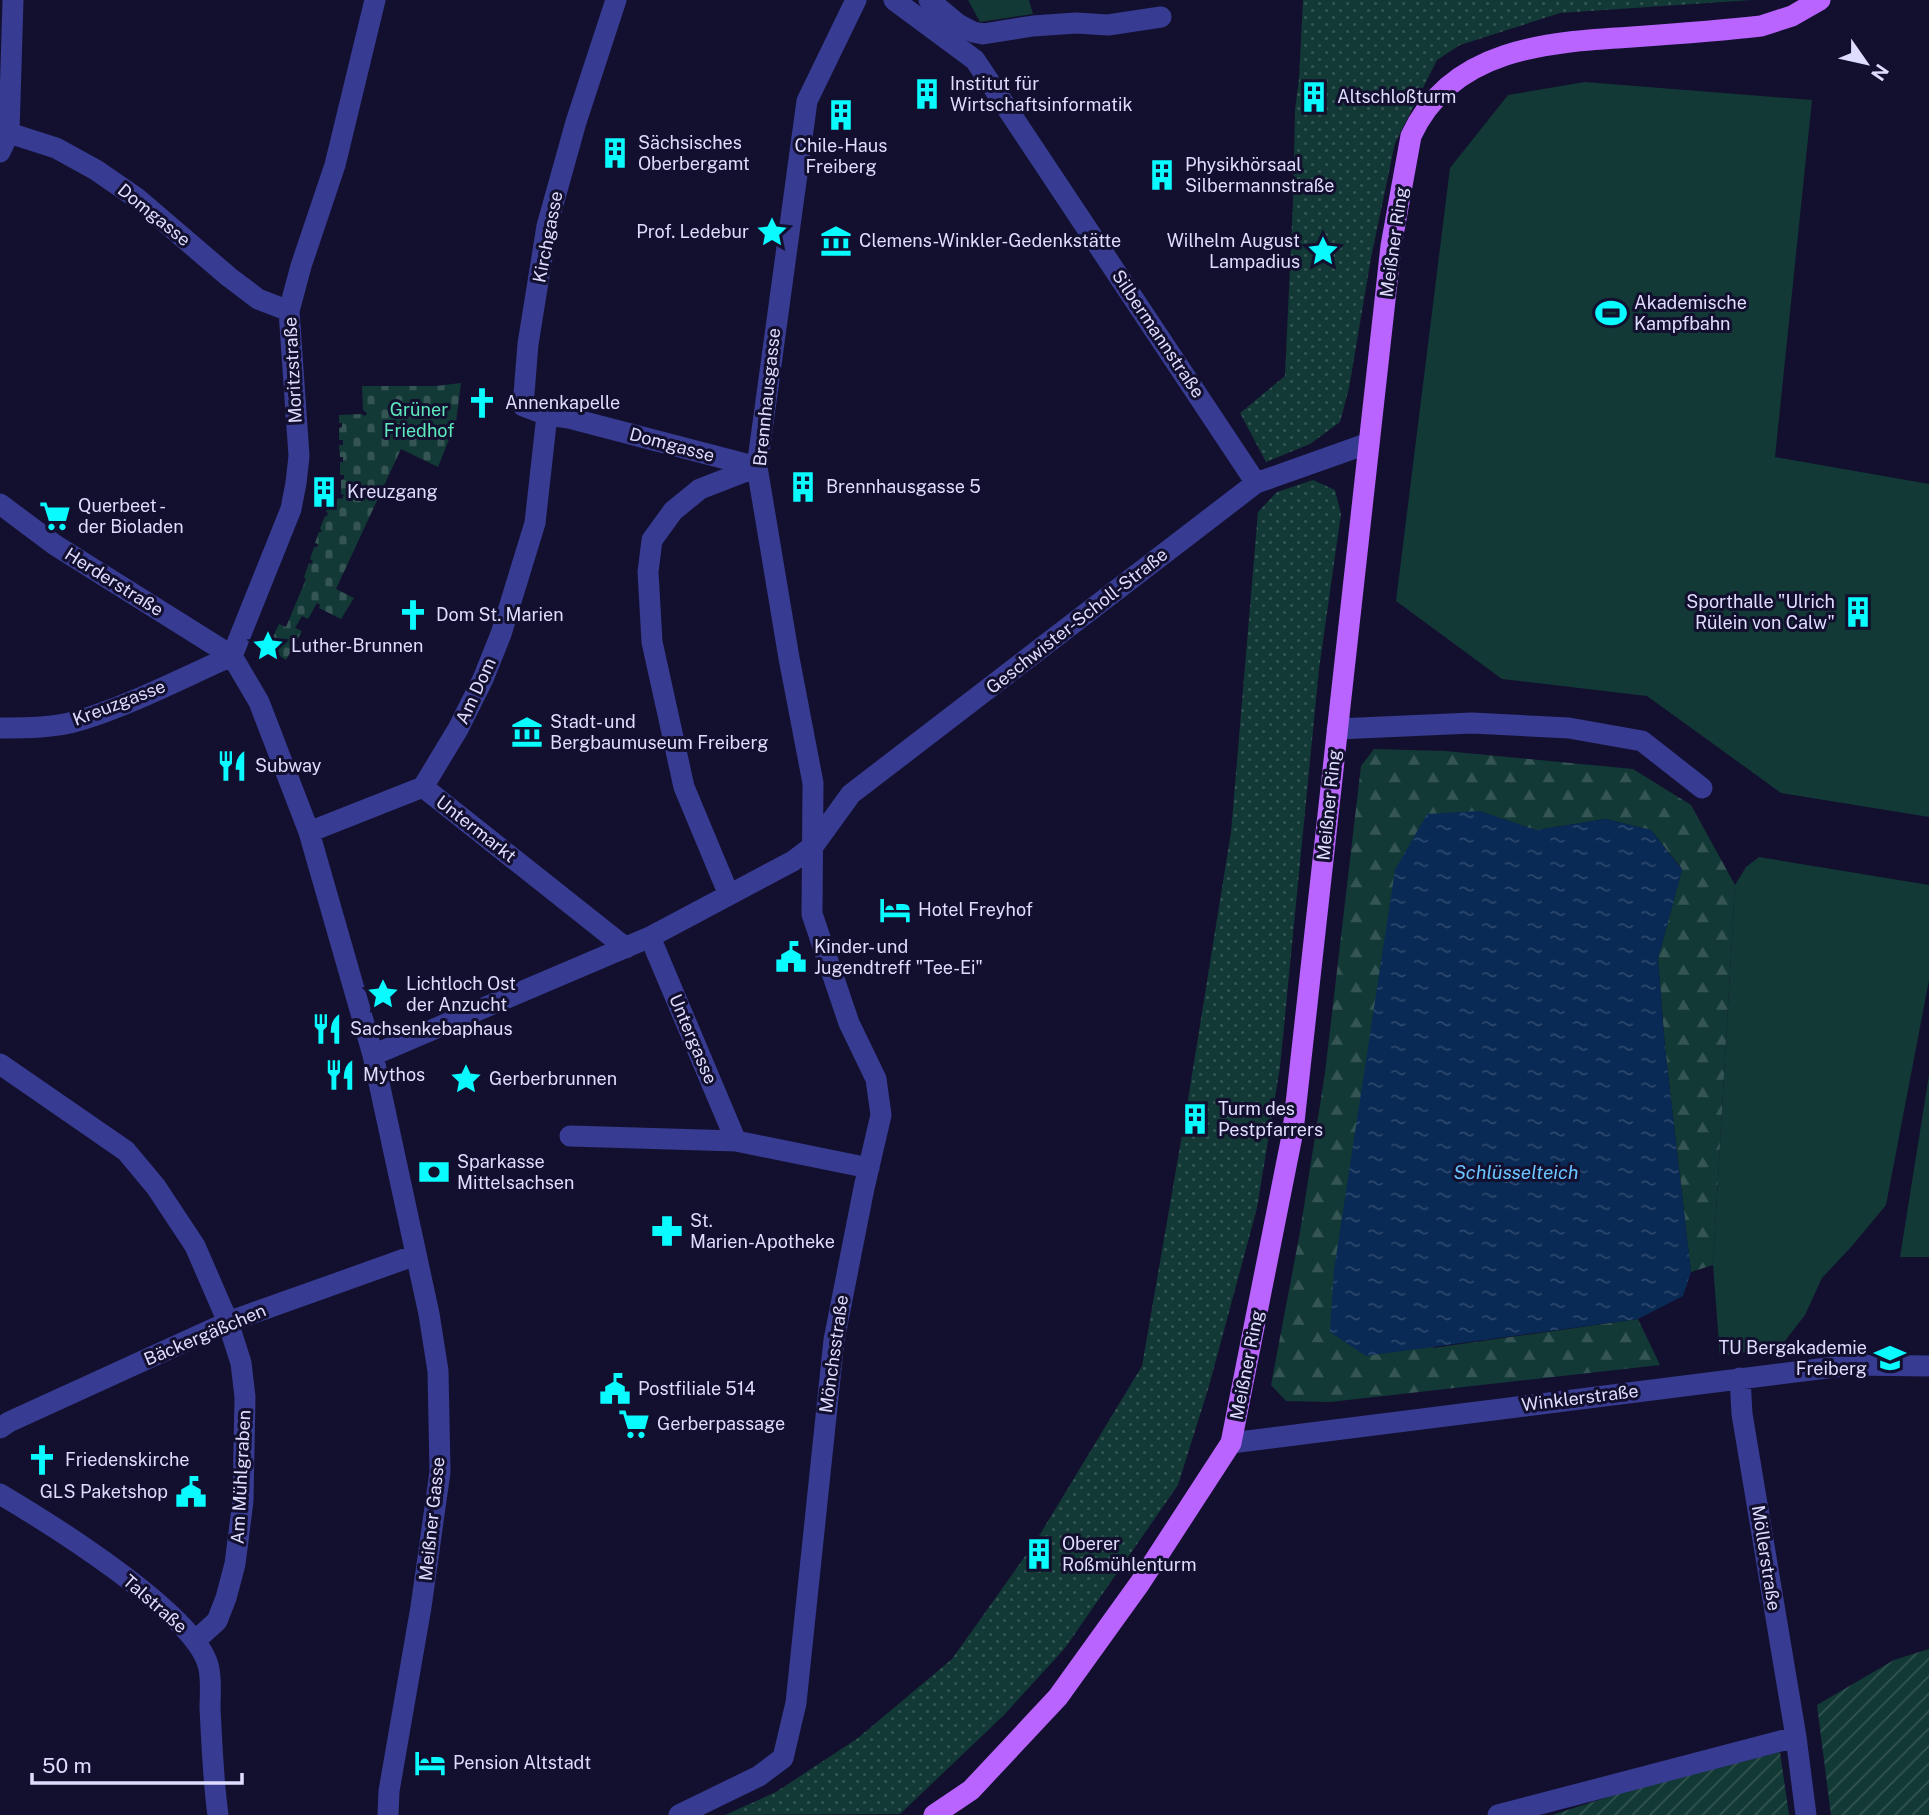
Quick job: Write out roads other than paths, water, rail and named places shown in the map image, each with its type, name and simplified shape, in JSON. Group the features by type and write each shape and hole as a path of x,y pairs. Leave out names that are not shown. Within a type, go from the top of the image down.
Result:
{"main road":[{"name":"Meißner Ring","path":"934,1815 971,1790 1058,1697 1140,1583 1231,1443 1293,1131 1391,246 1411,136 1418,121 1451,83 1494,59 1518,50 1556,42 1760,26 1793,16 1820,0"}],"street":[{"path":"5,143 13,0"},
{"name":"Moritzstraße","path":"232,656 291,509 299,456 289,311 335,165 375,0"},
{"name":"Kirchgasse","path":"547,415 523,406 528,344 547,226 576,122 616,0"},
{"name":"Brennhausgasse","path":"814,845 813,783 757,467 807,101 856,0"},
{"name":"Silbermannstraße","path":"894,0 975,60 1256,483"},
{"path":"937,4 973,32 994,33 1033,26 1076,23 1108,25 1161,17"},
{"name":"Domgasse","path":"5,143 56,148 96,170 138,200 229,278 258,299 289,311"},
{"name":"Domgasse","path":"547,415 569,418 757,467"},
{"name":"Am Dom","path":"423,787 458,729 483,679 501,634 535,523 547,415"},
{"name":"Geschwister-Scholl-Straße","path":"814,845 851,794 1256,483 1369,443"},
{"path":"729,895 684,787 652,642 648,572 652,540 673,511 700,489 757,467"},
{"name":"Herderstraße","path":"0,504 55,545 232,656"},
{"path":"232,656 259,702 309,832 373,1055 650,937 793,861 814,845"},
{"name":"Kreuzgasse","path":"0,728 27,729 79,721 134,700 232,656"},
{"path":"1337,729 1472,723 1569,728 1642,741 1702,788"},
{"name":"Untermarkt","path":"309,832 423,787 626,948"},
{"name":"Mönchsstraße","path":"679,1815 759,1776 783,1758 796,1703 834,1339 881,1115 876,1079 849,1023 812,914 814,845"},
{"name":"Untergasse","path":"650,937 736,1141"},
{"name":"Meißner Gasse","path":"373,1055 438,1371 440,1472 416,1642 389,1791 388,1815"},
{"name":"Am Mühlgraben","path":"0,1064 126,1151 156,1187 195,1246 228,1322 241,1363 245,1397 243,1501 235,1564 226,1598 217,1621 196,1640"},
{"path":"570,1136 736,1141 869,1168"},
{"name":"Bäckergäßchen","path":"0,1428 228,1322 416,1255"},
{"name":"Winklerstraße","path":"1231,1443 1851,1365 1929,1366"},
{"name":"Möllerstraße","path":"1740,1378 1742,1414 1796,1737 1806,1815"},
{"name":"Talstraße","path":"0,1494 73,1539 196,1640 209,1666 214,1784 218,1815"},
{"path":"1498,1815 1796,1737"}],"water":[{"name":"Schlüsselteich","path":"1479,811 1536,830 1606,819 1651,830 1682,870 1658,959 1665,1048 1691,1272 1683,1296 1638,1319 1366,1356 1330,1332 1334,1270 1395,870 1427,814"}],"place":[{"name":"Institut für Wirtschaftsinformatik","path":"927,94"},
{"name":"Altschloßturm","path":"1314,97"},
{"name":"Chile-Haus Freiberg","path":"841,115"},
{"name":"Sächsisches Oberbergamt","path":"615,153"},
{"name":"Physikhörsaal Silbermannstraße","path":"1162,175"},
{"name":"Prof. Ledebur","path":"772,232"},
{"name":"Clemens-Winkler-Gedenkstätte","path":"836,241"},
{"name":"Wilhelm August Lampadius","path":"1323,251"},
{"name":"Akademische Kampfbahn","path":"1611,313"},
{"name":"Annenkapelle","path":"482,403"},
{"name":"Brennhausgasse 5","path":"803,487"},
{"name":"Kreuzgang","path":"324,492"},
{"name":"Querbeet - der Bioladen","path":"55,516"},
{"name":"Sporthalle \"Ulrich Rülein von Calw\"","path":"1858,612"},
{"name":"Dom St. Marien","path":"413,615"},
{"name":"Luther-Brunnen","path":"268,646"},
{"name":"Stadt- und Bergbaumuseum Freiberg","path":"527,732"},
{"name":"Subway","path":"232,766"},
{"name":"Hotel Freyhof","path":"895,910"},
{"name":"Kinder- und Jugendtreff \"Tee-Ei\"","path":"791,957"},
{"name":"Lichtloch Ost der Anzucht","path":"383,994"},
{"name":"Sachsenkebaphaus","path":"327,1029"},
{"name":"Mythos","path":"340,1075"},
{"name":"Gerberbrunnen","path":"466,1079"},
{"name":"Turm des Pestpfarrers","path":"1195,1119"},
{"name":"Sparkasse Mittelsachsen","path":"434,1172"},
{"name":"St. Marien-Apotheke","path":"667,1231"},
{"name":"TU Bergakademie Freiberg","path":"1890,1358"},
{"name":"Postfiliale 514","path":"615,1389"},
{"name":"Gerberpassage","path":"634,1424"},
{"name":"Friedenskirche","path":"42,1460"},
{"name":"GLS Paketshop","path":"191,1492"},
{"name":"Oberer Roßmühlenturm","path":"1039,1554"},
{"name":"Pension Altstadt","path":"430,1763"}],"park label":[{"name":"Grüner Friedhof","path":"419,420"}]}
